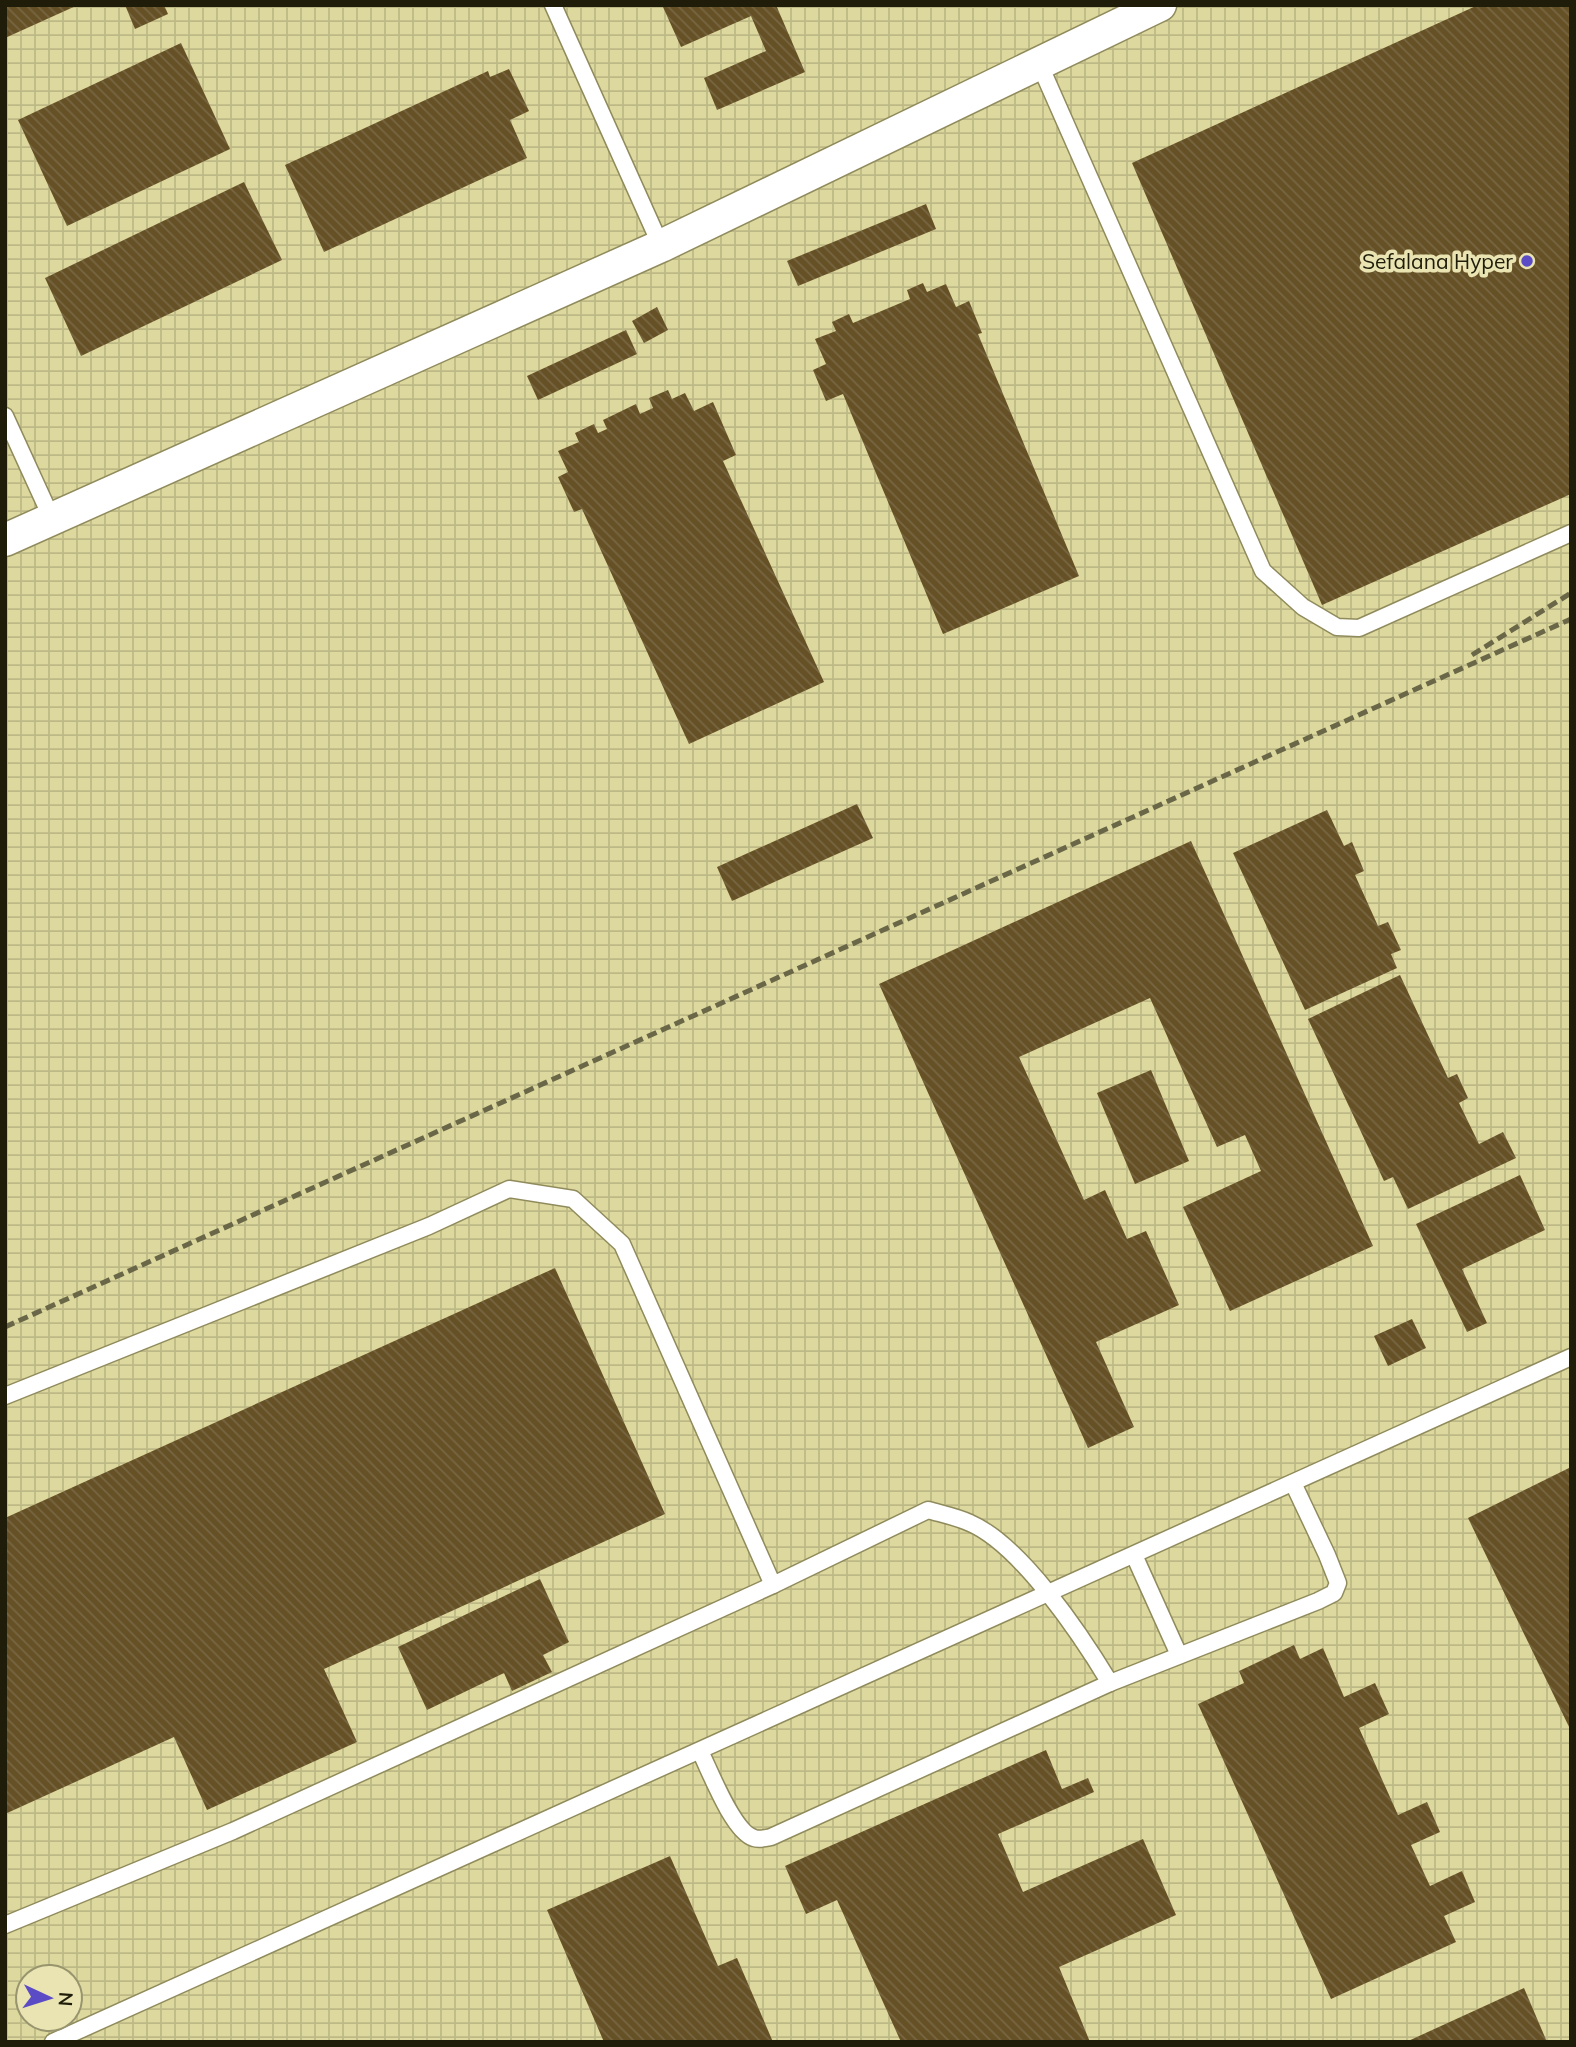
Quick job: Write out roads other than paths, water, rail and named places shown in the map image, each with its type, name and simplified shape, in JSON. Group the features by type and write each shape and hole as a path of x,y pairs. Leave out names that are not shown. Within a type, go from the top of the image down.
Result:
{"street":[{"path":"5,540 662,246 1160,5"}],"lane":[{"path":"553,5 662,246"},
{"path":"1039,63 1263,571 1303,607 1337,627 1359,628 1571,533"},
{"path":"5,416 52,519"},
{"path":"5,1396 429,1226 509,1189 573,1199 622,1244 773,1586"},
{"path":"52,2042 1571,1357"},
{"path":"700,1751 734,1819 745,1833 755,1839 771,1838 1110,1683 1334,1593 1338,1583 1328,1555 1293,1483"},
{"path":"5,1925 233,1831 773,1586 928,1510 970,1523 1003,1543 1048,1594 1090,1649 1110,1683"},
{"path":"1134,1555 1179,1655"}],"railway":[{"path":"1472,655 1571,593"},
{"path":"5,1327 1571,619"}],"place":[{"name":"Sefalana Hyper","path":"1527,261"}]}
